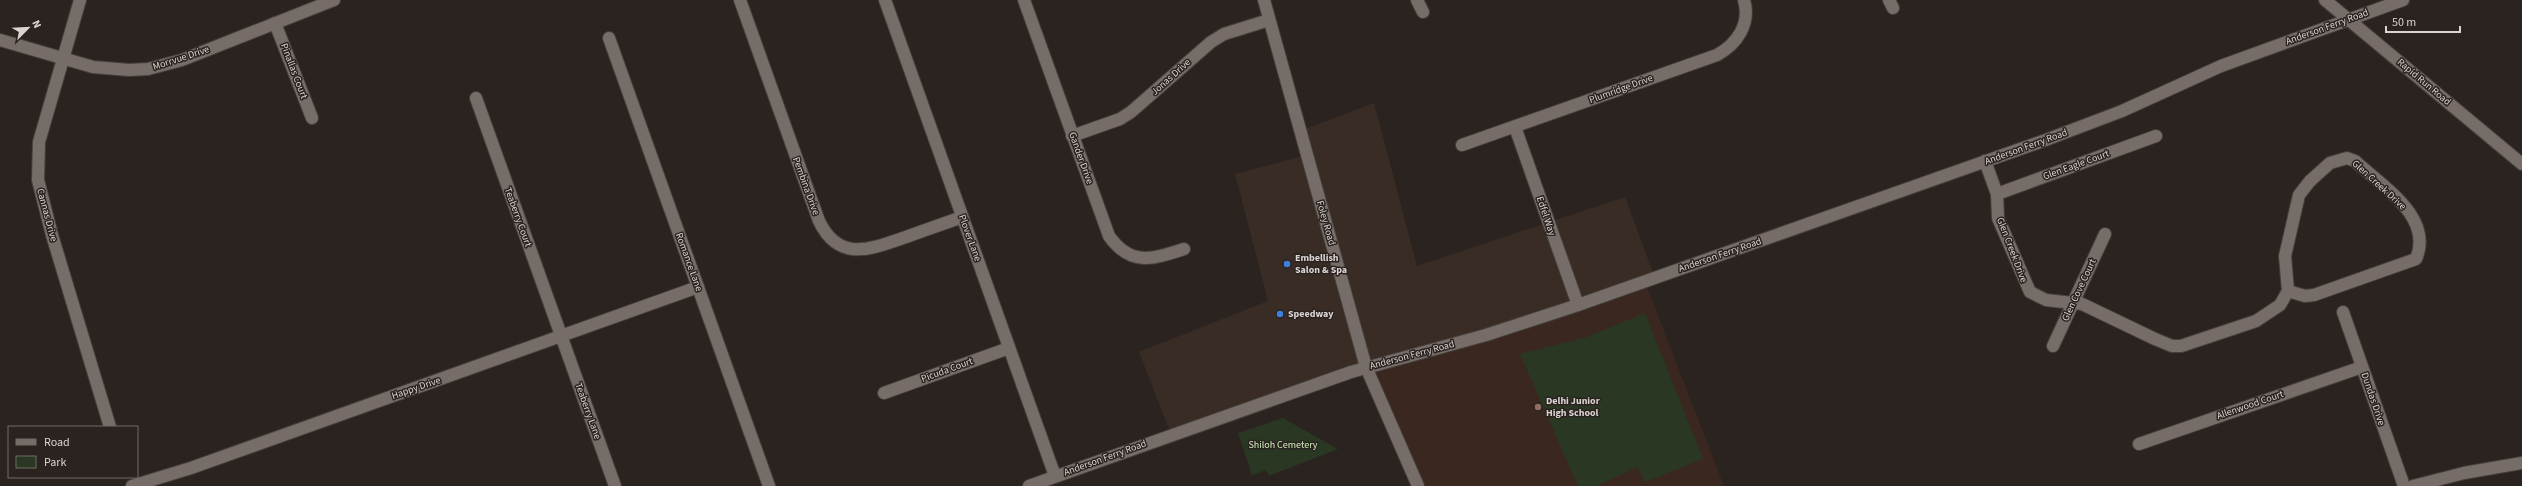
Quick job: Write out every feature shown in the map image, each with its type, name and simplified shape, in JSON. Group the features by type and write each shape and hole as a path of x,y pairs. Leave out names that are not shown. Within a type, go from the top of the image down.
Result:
{"street":[{"name":"Cannas Drive","path":"80,0 39,142 38,180 52,235 110,426"},
{"name":"Morrvue Drive","path":"0,40 111,70 148,69 182,60 334,0"},
{"name":"Pembina Drive","path":"740,0 819,220 828,236 844,247 867,250 962,217"},
{"name":"Plover Lane","path":"885,0 1055,476"},
{"name":"Gander Drive","path":"1024,0 1106,229 1115,244 1128,255 1147,259 1184,249"},
{"name":"Foley Road","path":"1264,0 1366,367 1418,486"},
{"path":"1417,0 1423,12"},
{"name":"Plumridge Drive","path":"1462,146 1725,51 1736,41 1744,25 1746,16 1744,0"},
{"name":"Rapid Run Road","path":"2325,0 2522,164"},
{"name":"Anderson Ferry Road","path":"1029,486 1239,410 1366,367 1486,336 1578,305 1985,162 2122,111 2227,64 2403,0"},
{"name":"Jonas Drive","path":"1072,136 1120,119 1131,112 1211,42 1224,34 1269,20"},
{"name":"Pinallas Court","path":"275,23 312,118"},
{"name":"Romance Lane","path":"609,38 769,486"},
{"name":"Teaberry Court","path":"476,98 561,336"},
{"name":"Edfel Way","path":"1515,127 1578,305"},
{"name":"Glen Eagle Court","path":"1997,194 2156,136"},
{"name":"Glen Creek Drive","path":"1985,162 1997,194 1998,218 2030,292 2046,300 2091,307 2155,339 2172,346 2181,346 2256,321 2280,305 2288,291 2285,256 2299,195 2310,181 2330,163 2347,158 2355,161 2413,217 2421,242 2416,259 2314,295 2305,296 2288,291"},
{"name":"Glen Cove Court","path":"2053,346 2105,234"},
{"name":"Happy Drive","path":"132,486 191,468 698,287"},
{"name":"Dundas Drive","path":"2343,312 2404,486"},
{"name":"Teaberry Lane","path":"561,336 615,486"},
{"name":"Picuda Court","path":"884,393 1009,348"},
{"name":"Allenwood Court","path":"2139,444 2362,367"},
{"path":"2413,486 2464,473 2522,463"}],"shaded area":[{"path":"1374,103 1417,266 1625,197 1655,278 1171,434 1139,352 1268,301 1235,174 1307,155 1300,131"},
{"name":"Delhi Junior High School","path":"1645,282 1724,486 1418,486 1366,367"}],"green space":[{"path":"1645,313 1703,459 1645,482 1638,467 1596,486 1578,486 1520,354 1587,337"},
{"name":"Shiloh Cemetery","path":"1283,418 1338,449 1269,476 1266,470 1252,475 1238,433"}],"place":[{"name":"Embellish Salon & Spa","path":"1287,264"},
{"name":"Speedway","path":"1280,314"},
{"name":"Delhi Junior High School","path":"1538,407"}]}
